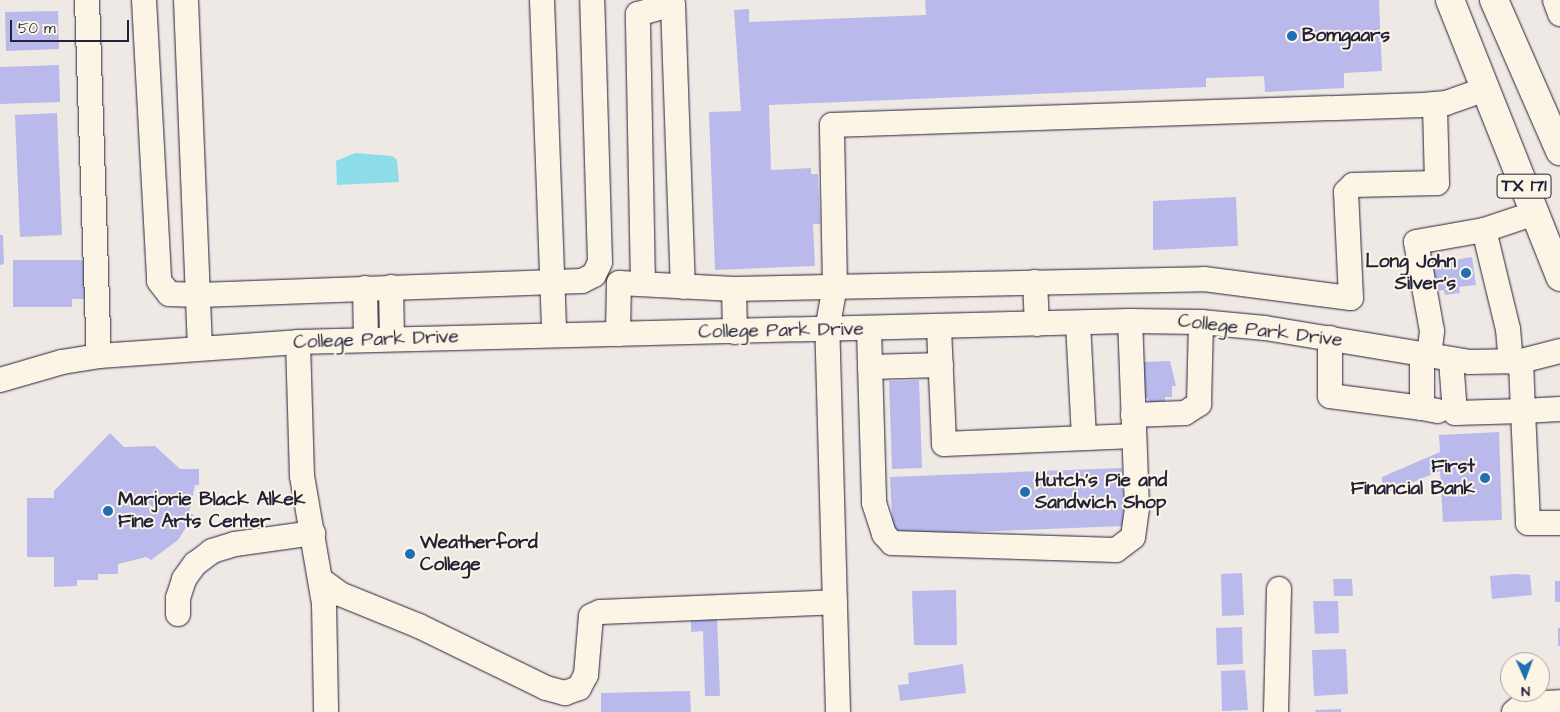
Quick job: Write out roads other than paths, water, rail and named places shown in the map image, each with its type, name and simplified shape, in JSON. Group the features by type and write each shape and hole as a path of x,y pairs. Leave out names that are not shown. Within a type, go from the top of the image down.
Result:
{"main road":[{"name":"TX 171","path":"1450,0 1560,277"},
{"name":"TX 171","path":"1494,0 1560,152"}],"street":[{"path":"86,0 99,356"},
{"path":"144,0 160,281 169,294 200,295 555,282 582,280 594,275 600,262 592,0"},
{"path":"186,0 200,295 200,348"},
{"path":"542,0 555,282 554,335"},
{"path":"1554,0 1560,14"},
{"path":"643,284 638,14 674,2 683,286"},
{"path":"838,712 827,330 835,286 832,125 1435,104 1486,89"},
{"path":"618,334 619,283 734,289 1204,279 1351,298 1346,192 1353,185 1437,183 1435,104"},
{"path":"1454,413 1434,357 1432,331 1416,242 1484,230 1535,213"},
{"path":"1484,230 1516,361 1523,411 1528,523 1560,523"},
{"path":"1035,282 1037,324"},
{"path":"365,288 366,339"},
{"path":"390,288 392,339"},
{"path":"734,289 735,332"},
{"path":"869,330 874,503 884,534 892,543 1116,550 1133,537 1137,508 1130,321"},
{"name":"College Park Drive","path":"0,380 62,362 99,356 298,342 554,335 869,330 1130,321 1201,322 1330,338 1434,357 1516,361 1560,351"},
{"path":"939,328 944,444 1084,438 1185,413 1199,404 1201,322"},
{"path":"1078,323 1084,438"},
{"path":"1330,338 1330,396 1454,413 1560,408"},
{"path":"298,342 302,469 321,580 326,712"},
{"path":"1422,408 1434,357"},
{"path":"870,367 941,365"},
{"path":"178,614 178,598 184,579 195,564 212,551 235,544 313,533"},
{"path":"321,580 340,594 419,626 546,688 565,694 579,688 586,675 591,616 600,612 835,602"},
{"path":"1276,712 1279,589"},
{"path":"1514,712 1524,704 1560,702"}],"water":[{"path":"355,153 392,156 397,160 399,182 337,185 336,161"}],"place":[{"name":"Bomgaars","path":"1292,36"},
{"name":"Long John Silver's","path":"1466,273"},
{"name":"First Financial Bank","path":"1485,478"},
{"name":"Hutch's Pie and Sandwich Shop","path":"1025,492"},
{"name":"Marjorie Black Alkek Fine Arts Center","path":"108,511"},
{"name":"Weatherford College","path":"410,554"}]}
